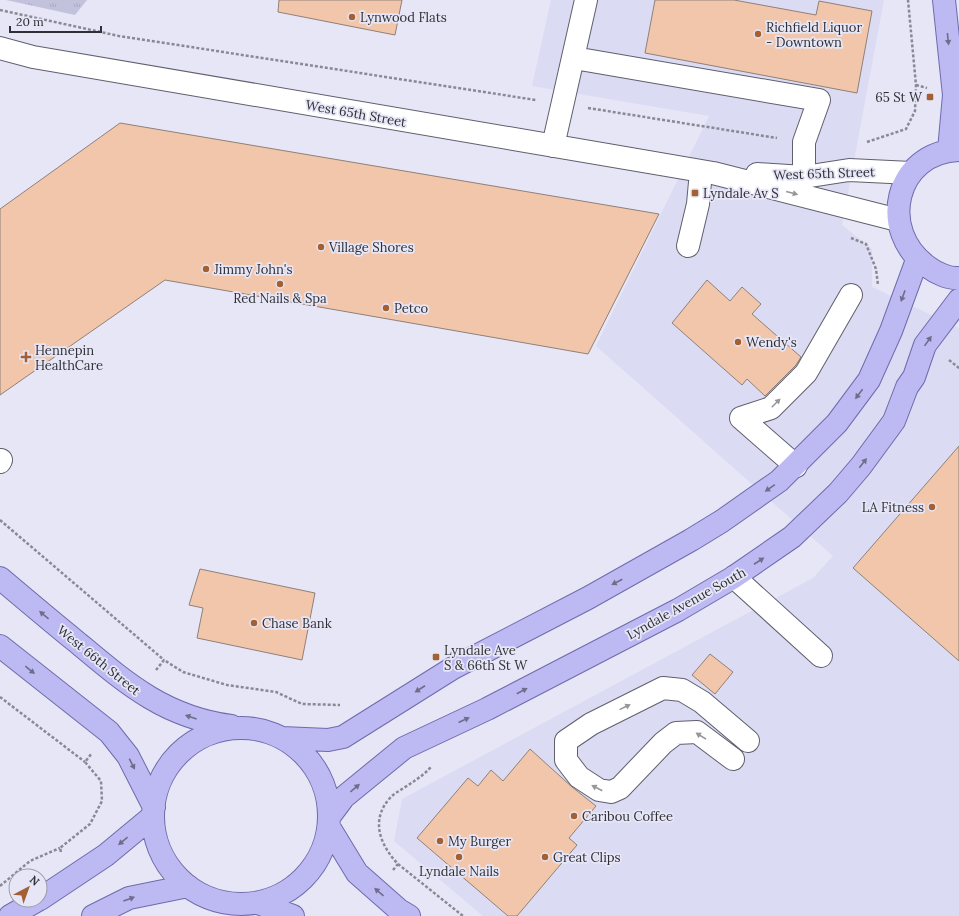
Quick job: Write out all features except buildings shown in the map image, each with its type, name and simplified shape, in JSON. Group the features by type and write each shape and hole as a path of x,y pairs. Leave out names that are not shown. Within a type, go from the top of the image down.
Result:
{"main road":[{"path":"944,0 954,96 954,150 928,159 911,173 903,188 898,204 898,220 901,234 907,248 917,260 934,272 959,278"},
{"path":"282,738 328,740 343,738 453,668 588,598 691,540 722,521 780,481 837,423 869,380 891,331 917,260"},
{"name":"Lyndale Avenue South","path":"329,822 344,797 404,748 488,709 678,610 734,577 792,537 838,493 861,466 894,421 907,387 914,377 925,345 959,300"},
{"name":"West 66th Street","path":"0,578 139,693 181,714 207,723 256,729"},
{"path":"0,646 109,732 128,756 153,811 155,832 166,862 188,886 209,898 234,904 258,902 276,897 292,888 306,876 317,862 325,845 329,822 326,793 317,771 302,752 282,738 256,729 227,729 200,738 177,755 161,779 153,811 106,856 48,893"},
{"path":"329,822 357,873 409,916"},
{"path":"93,916 129,898 188,886"},
{"path":"258,902 293,916"},
{"path":"10,916 24,908"}],"street":[{"path":"553,146 564,104 586,0"},
{"name":"West 65th Street","path":"0,48 33,57 707,172 898,220"},
{"path":"574,58 819,100 804,142 804,176"},
{"name":"West 65th Street","path":"707,172 804,176 849,170 911,173"},
{"path":"688,246 707,172"},
{"path":"796,466 741,418 771,408 806,373 851,295"},
{"path":"734,577 821,656"},
{"path":"732,759 697,732 676,733 663,743 620,788 611,792 599,790 579,777 566,760 566,741 590,724 663,688 682,690 702,702 748,740"}],"path":[{"path":"861,144 906,129 915,111 916,85 908,0"},
{"path":"0,10 120,36 804,142"},
{"path":"846,236 866,244 876,269 878,287"},
{"path":"954,363 959,368"},
{"path":"0,520 164,660 183,672 227,685 276,692 302,704 338,706 345,702"},
{"path":"154,673 164,660"},
{"path":"0,697 85,762 101,780 102,801 90,824 60,848 30,861 0,886"},
{"path":"85,762 95,749"},
{"path":"423,776 390,797 381,813 378,833 386,852 398,864 463,916"},
{"path":"60,848 62,854"},
{"path":"388,876 398,864"}],"shaded area":[{"path":"551,0 884,0 842,225 872,249 872,287 959,328 959,916 483,916 394,841 402,799 813,578 833,556 596,346 709,116 532,86"}],"green space":[{"path":"6,0 87,0 75,15"}],"place":[{"name":"Lynwood Flats","path":"352,17"},
{"name":"Richfield Liquor - Downtown","path":"758,34"},
{"name":"65 St W","path":"930,97"},
{"name":"Lyndale Av S","path":"695,193"},
{"name":"Village Shores","path":"321,247"},
{"name":"Jimmy John's","path":"206,269"},
{"name":"Red Nails & Spa","path":"280,284"},
{"name":"Petco","path":"386,308"},
{"name":"Wendy's","path":"738,342"},
{"name":"Hennepin HealthCare","path":"26,357"},
{"name":"LA Fitness","path":"932,507"},
{"name":"Chase Bank","path":"254,623"},
{"name":"Lyndale Ave S & 66th St W","path":"436,657"},
{"name":"Caribou Coffee","path":"574,816"},
{"name":"My Burger","path":"440,841"},
{"name":"Lyndale Nails","path":"459,857"},
{"name":"Great Clips","path":"545,857"}]}
